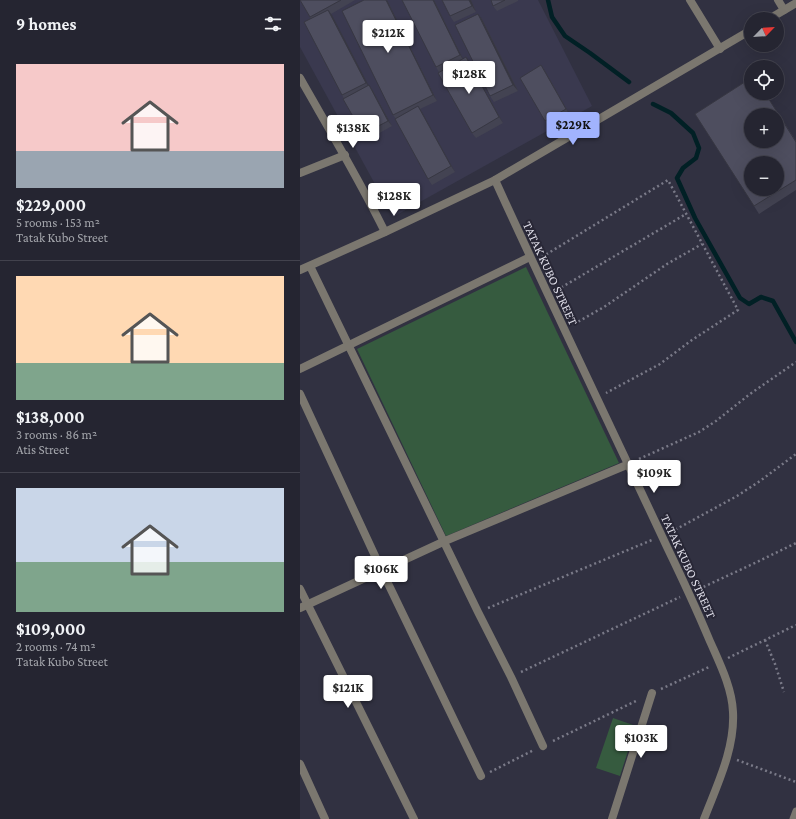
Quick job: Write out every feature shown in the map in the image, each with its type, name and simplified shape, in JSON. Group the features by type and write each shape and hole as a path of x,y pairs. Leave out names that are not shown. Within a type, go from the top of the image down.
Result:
{"street":[{"path":"690,0 720,49"},
{"path":"778,0 784,10"},
{"path":"781,12 796,3"},
{"path":"300,270 495,180 744,34"},
{"path":"300,78 345,155 385,232"},
{"path":"300,173 345,155"},
{"name":"TATAK KUBO STREET","path":"495,180 531,260 689,593 726,680 731,696 733,711 732,741 728,756 704,819"},
{"path":"300,369 531,260"},
{"path":"310,266 511,677 543,746"},
{"path":"300,394 382,571 481,776"},
{"path":"304,607 444,542 629,464"},
{"path":"300,589 304,607 414,819"},
{"path":"612,819 652,693"},
{"path":"300,764 303,778 325,819"}],"lane":[{"path":"793,819 796,811"}],"path":[{"path":"531,260 668,180 738,310 660,364 597,398"},
{"path":"548,294 686,214"},
{"path":"564,329 604,307 662,268 702,244"},
{"path":"629,464 699,432 796,362"},
{"path":"478,612 662,536 737,496 796,454"},
{"path":"511,677 796,543"},
{"path":"481,776 796,625"},
{"path":"765,640 784,692"},
{"path":"728,756 796,782"}],"shaded area":[{"path":"300,0 538,0 592,106 393,217 300,47"}],"green space":[{"path":"526,267 619,463 446,536 357,349"},
{"path":"613,718 636,726 620,776 596,768"}],"building":[{"path":"300,0 341,0 310,17"},
{"path":"364,0 386,0 433,95 393,115 342,11"},
{"path":"402,0 433,0 460,55 436,67"},
{"path":"442,0 469,0 472,6 450,16"},
{"path":"491,0 505,0 493,6"},
{"path":"328,10 366,83 342,95 304,22"},
{"path":"478,14 513,85 490,96 455,25"},
{"path":"466,57 499,117 472,133 438,73"},
{"path":"541,65 566,109 545,121 520,78"},
{"path":"744,82 744,100 769,100 774,108 744,108 744,148 784,148 784,123 796,142 796,180 784,187 784,156 744,156 744,190 695,114"},
{"path":"369,85 388,121 363,134 343,99"},
{"path":"418,106 451,166 428,179 395,119"},
{"path":"748,196 770,196 754,206"}],"waterway":[{"path":"548,0 552,17 565,36 629,82"},
{"path":"653,104 671,113 693,133 699,148 696,158 683,168 677,178 695,218 740,298 749,304 761,297 773,301 796,342"}]}
